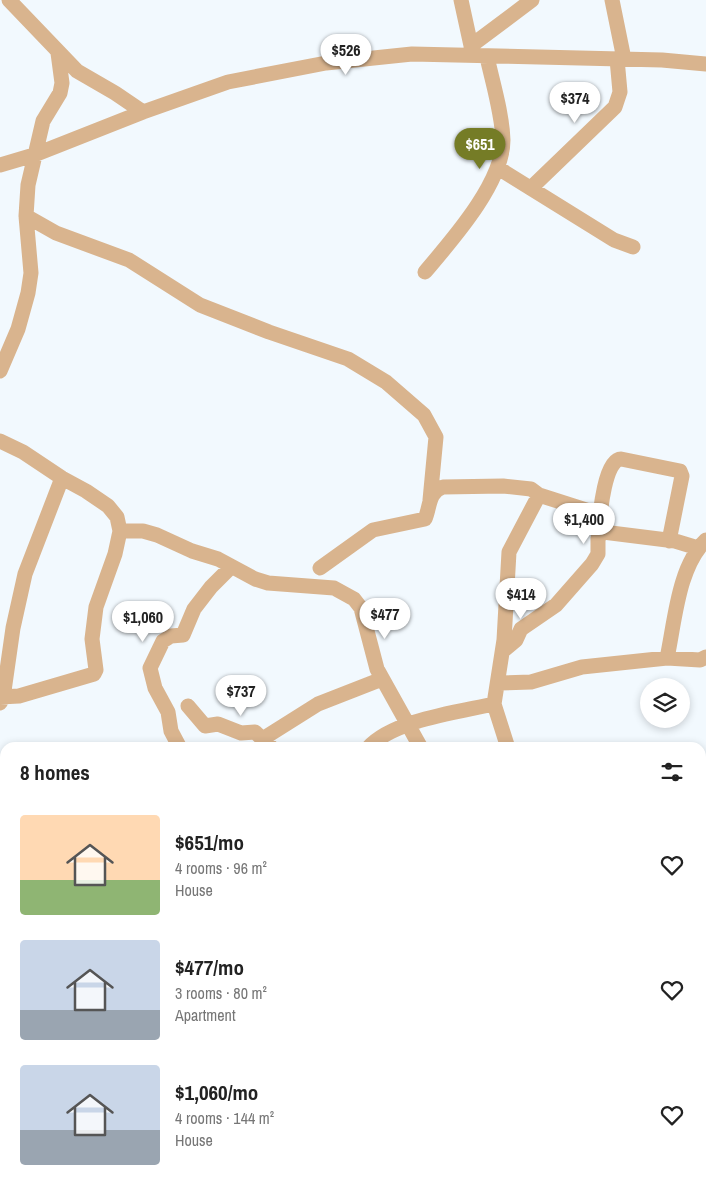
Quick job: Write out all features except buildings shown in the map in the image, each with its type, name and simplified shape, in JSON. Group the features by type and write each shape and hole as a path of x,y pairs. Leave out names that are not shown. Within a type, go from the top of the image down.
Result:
{"street":[{"path":"10,0 58,54 77,71 115,92 143,112"},
{"path":"26,16 28,0"},
{"path":"425,272 457,235 498,168 503,138 461,0"},
{"path":"477,53 532,0"},
{"path":"532,187 615,107 620,92 621,59 612,0"},
{"path":"0,165 34,155 143,112 228,82 326,63 412,54 477,53 662,60 706,64"},
{"path":"0,371 18,329 28,293 31,273 26,216 28,185 43,121 60,93 62,82 58,54"},
{"path":"498,168 532,187 614,240 633,247"},
{"path":"26,216 56,233 129,260 200,305 269,332 348,359 386,382 411,401 424,415 434,431 436,442 430,500 425,519 373,530 320,568"},
{"path":"0,441 38,461 108,506 117,517 120,531 115,554 96,607 92,639 96,670 94,674 20,696 1,699 13,628 26,574 62,478"},
{"path":"503,651 516,640 521,629 556,605 592,564 600,550 599,529 604,488 610,465 614,460 621,459 680,471 682,476 669,541"},
{"path":"430,500 437,489 449,487 503,486 531,489 539,495 589,510 599,529 605,532 702,544 691,561 674,616 666,658"},
{"path":"506,742 494,704 503,651 509,587 509,552 539,495"},
{"path":"120,531 143,531 157,535 192,551 218,559 255,579 268,583 334,588 354,599 361,608 377,668 418,742"},
{"path":"177,742 171,731 168,712 151,676 150,664 163,641 171,636 183,635 194,609 210,587 231,567"},
{"path":"499,683 531,682 582,667 666,658 700,660 706,657"},
{"path":"269,742 318,704 382,679"},
{"path":"373,742 408,724 494,704"},
{"path":"188,706 206,726 218,724 241,733 255,732 267,742"}]}
